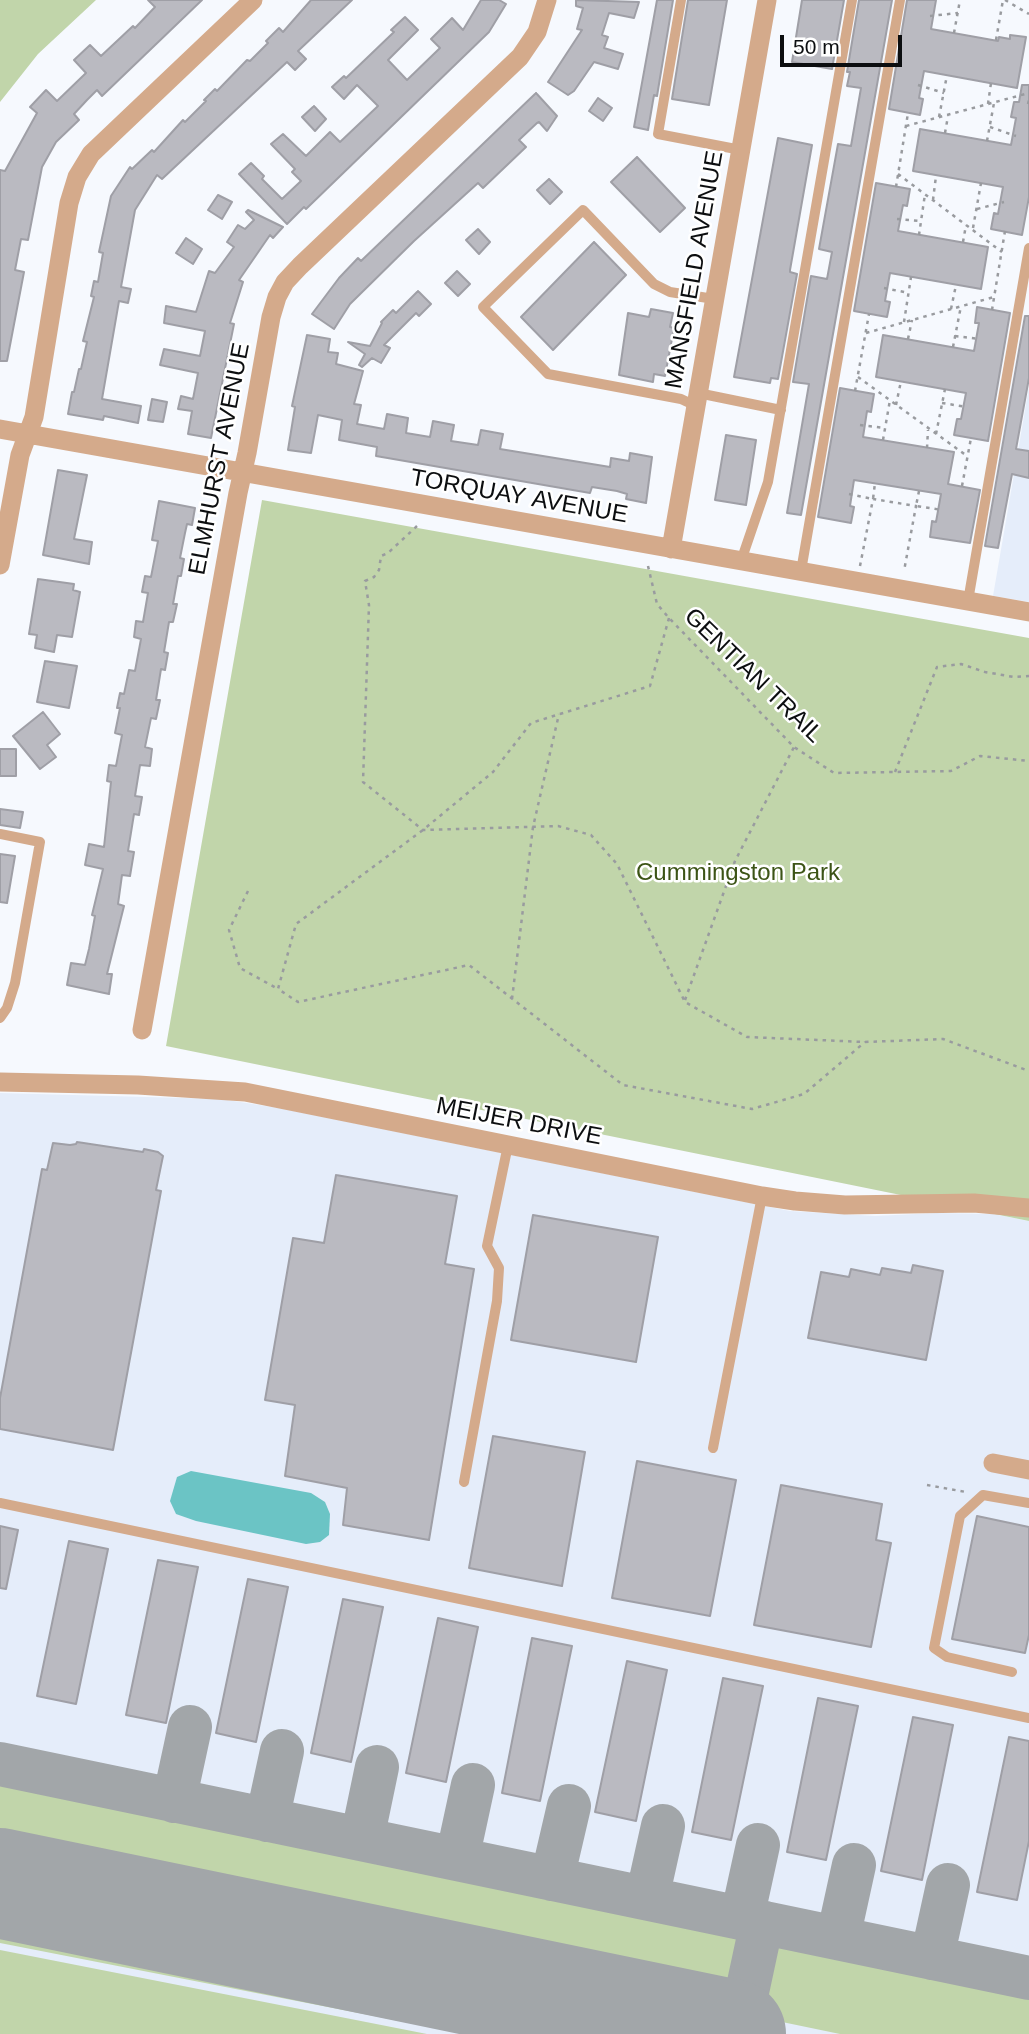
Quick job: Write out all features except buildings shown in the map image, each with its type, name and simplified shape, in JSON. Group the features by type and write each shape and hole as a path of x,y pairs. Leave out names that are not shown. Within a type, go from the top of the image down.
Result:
{"street":[{"path":"0,565 20,455 34,416 69,203 83,165 91,154 253,0"},
{"name":"ELMHURST AVENUE","path":"142,1030 271,317 285,282 520,57 537,32 547,0"},
{"name":"MANSFIELD AVENUE","path":"671,549 767,0"},
{"name":"TORQUAY AVENUE","path":"0,429 1029,612"},
{"name":"MEIJER DRIVE","path":"0,1082 138,1085 245,1092 762,1196 845,1205 974,1203 1029,1208"},
{"path":"993,1463 1029,1470"}],"lane":[{"path":"681,0 658,134 741,150"},
{"path":"740,561 768,482 852,0"},
{"path":"801,571 900,0"},
{"path":"714,299 670,292 654,284 583,210 483,307 548,374 681,399 781,410"},
{"path":"968,601 1029,248"},
{"path":"0,834 40,842 15,984 7,1008 0,1018"},
{"path":"464,1482 497,1301 499,1268 487,1247 508,1145"},
{"path":"713,1448 762,1196"},
{"path":"1012,1672 947,1657 934,1648 960,1516 983,1495 1029,1503"},
{"path":"0,1503 1029,1717"}],"path":[{"path":"954,33 960,0"},
{"path":"996,40 1004,0 1029,14"},
{"path":"930,16 958,13"},
{"path":"939,117 947,75"},
{"path":"988,104 991,83"},
{"path":"918,85 944,93"},
{"path":"906,126 1029,93"},
{"path":"987,141 995,102"},
{"path":"896,187 908,113"},
{"path":"945,133 948,115"},
{"path":"990,127 1016,136"},
{"path":"898,174 1002,252"},
{"path":"933,200 936,176"},
{"path":"973,230 981,183"},
{"path":"919,235 925,194"},
{"path":"976,209 1004,202"},
{"path":"897,219 921,221"},
{"path":"962,242 966,225"},
{"path":"992,310 1005,232"},
{"path":"904,322 911,277"},
{"path":"951,309 956,285"},
{"path":"884,288 909,293"},
{"path":"866,333 994,297"},
{"path":"953,347 961,306"},
{"path":"855,391 869,314"},
{"path":"908,340 912,320"},
{"path":"955,336 980,339"},
{"path":"858,377 967,456"},
{"path":"896,405 901,382"},
{"path":"936,433 944,389"},
{"path":"883,440 890,400"},
{"path":"942,403 967,407"},
{"path":"860,425 885,428"},
{"path":"927,448 929,428"},
{"path":"962,486 971,438"},
{"path":"863,547 875,483"},
{"path":"907,555 919,491"},
{"path":"849,494 942,510"},
{"path":"417,526 388,553 381,556 379,570 374,577 365,581 369,605 363,782 423,831 558,826 591,835 617,864 685,1002 747,1037 865,1042 943,1039 1029,1071"},
{"name":"GENTIAN TRAIL","path":"648,566 657,604 669,618 794,747 835,773 951,771 980,756 1029,761"},
{"path":"278,989 296,924 423,831 493,772 531,723 650,686 669,618"},
{"path":"895,772 937,667 961,664 985,672 1014,677 1029,676"},
{"path":"512,999 533,827 559,714"},
{"path":"685,1002 735,861 794,747"},
{"path":"248,891 229,930 240,968 298,1002 469,965 622,1085 752,1109 804,1094 865,1042"},
{"path":"927,1485 983,1495"}],"shaded area":[{"path":"1029,387 1029,602 993,596"},
{"path":"0,1093 221,1099 279,1108 790,1211 875,1216 994,1214 1029,1221 1029,2034 0,2034"}],"green space":[{"path":"0,0 96,0 38,54 0,102"},
{"name":"Cummingston Park","path":"262,500 1029,638 1029,1221 166,1046"},
{"path":"0,1774 703,1920 742,1935 740,1981 728,2011 0,1860"},
{"path":"0,1911 596,2034 466,2034 0,1943"},
{"path":"774,1941 813,1943 1029,1988 1029,2034 840,2034 758,2017 759,1980"},
{"path":"0,1950 427,2034 0,2034"}],"water":[{"path":"191,1471 311,1493 325,1502 330,1514 329,1535 320,1542 306,1544 196,1521 176,1514 170,1501 177,1477"}],"taxiway":[{"path":"174,1801 190,1727"},
{"path":"267,1820 282,1751"},
{"path":"0,1764 1029,1978"},
{"path":"362,1839 377,1767"},
{"path":"457,1859 473,1785"},
{"path":"552,1879 569,1806"},
{"path":"647,1898 663,1826"},
{"path":"742,1918 758,1845"},
{"path":"838,1938 854,1865"},
{"path":"932,1958 948,1885"},
{"path":"738,2034 762,1922"}],"runway":[{"path":"0,1883 731,2034"}]}
